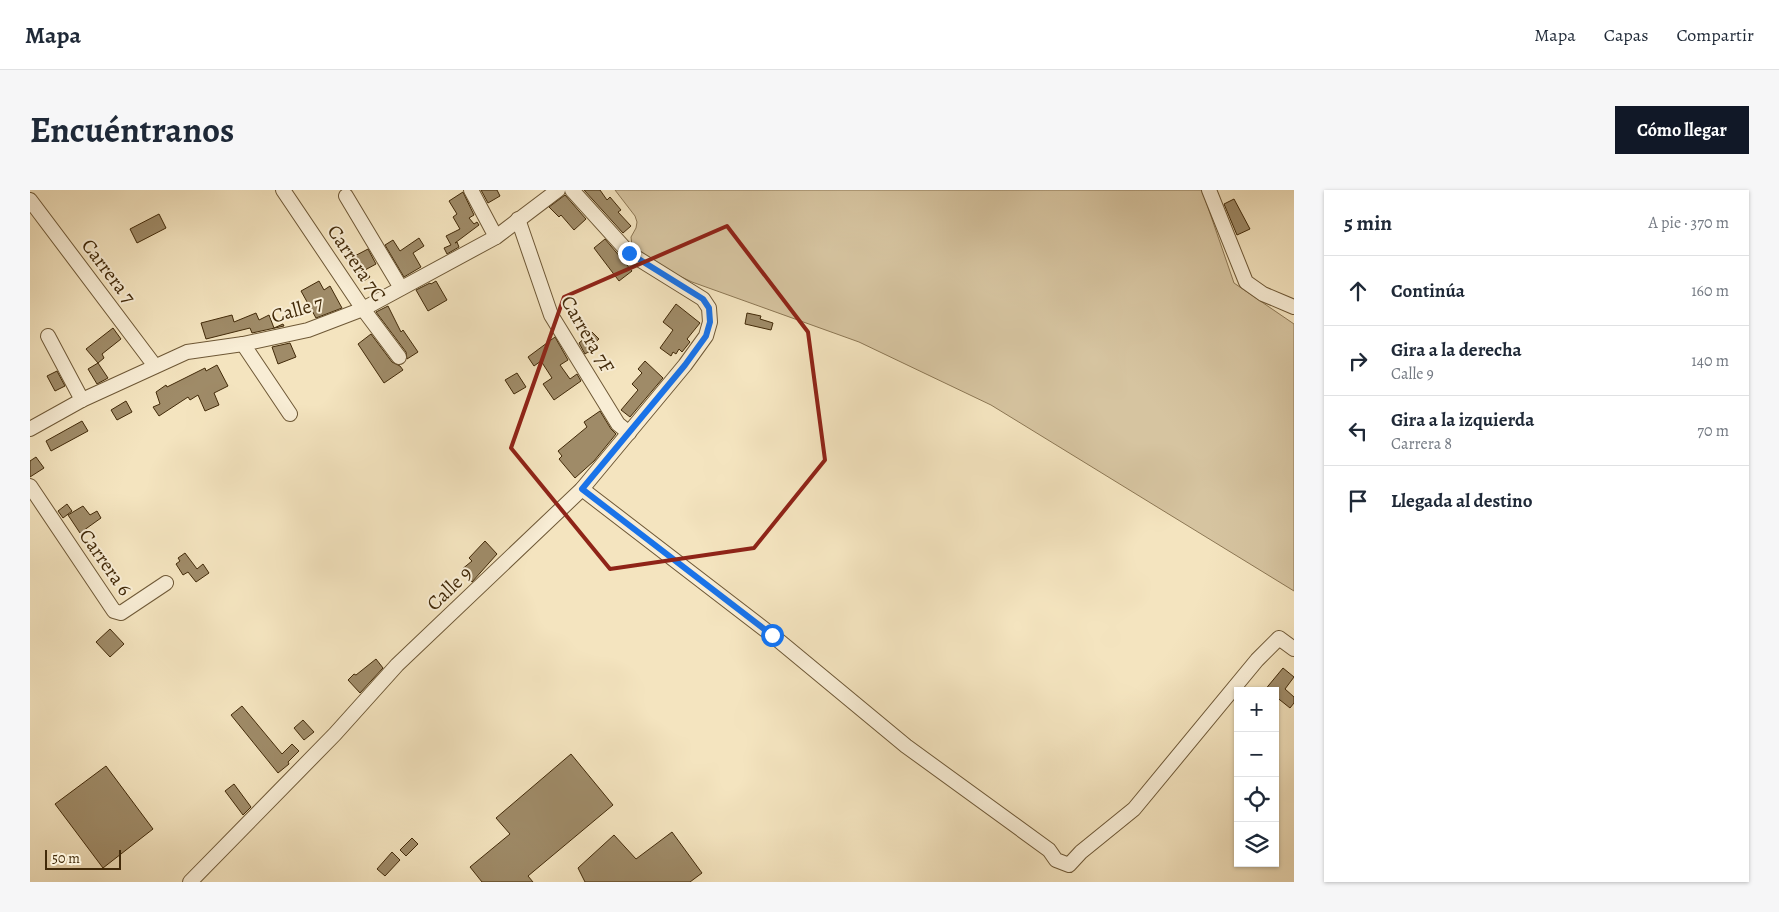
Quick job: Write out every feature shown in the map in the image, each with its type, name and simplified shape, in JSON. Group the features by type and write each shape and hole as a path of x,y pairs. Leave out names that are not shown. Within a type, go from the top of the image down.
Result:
{"street":[{"name":"Carrera 7C","path":"283,190 363,309 399,357"},
{"path":"471,190 496,237"},
{"name":"Calle 7","path":"30,429 82,400 187,352 243,344 308,330 363,309 496,237 558,190"},
{"name":"Calle 9","path":"190,882 334,734 398,665 582,489 685,365 706,336 710,322 709,308 703,299 629,253 572,190"},
{"path":"1209,190 1246,282 1263,294 1294,307"},
{"path":"346,196 402,288"},
{"name":"Carrera 7","path":"30,200 155,366"},
{"name":"Carrera 7F","path":"518,219 551,315 618,424 629,433"},
{"path":"48,336 82,400"},
{"path":"243,344 290,414"},
{"name":"Carrera 6","path":"30,486 114,611 121,613 166,583"},
{"path":"582,489 772,635 906,746 1049,850 1056,860 1068,865 1081,852 1134,809 1257,660 1279,638 1294,648"}],"highlighted area":[{"path":"727,226 808,332 825,460 754,548 610,569 511,448 564,297"}],"shaded area":[{"path":"615,190 1202,190 1234,283 1294,324 1294,591 991,405 859,342 692,282 650,262 632,246 631,237 637,222 635,216"}],"building":[{"path":"481,190 497,190 500,196 488,203"},
{"path":"584,190 600,190 607,200 610,197 621,210 618,212 631,226 623,233"},
{"path":"463,192 474,215 469,218 474,224 477,222 479,225 455,243 457,242 459,247 447,254 444,248 451,245 446,236 460,229 453,217 457,214 449,201"},
{"path":"565,195 586,219 574,230 561,215 559,217 549,207"},
{"path":"1234,199 1250,229 1237,235 1224,204"},
{"path":"159,214 166,228 137,243 130,229"},
{"path":"419,238 424,246 413,253 421,267 404,277 385,245 393,240 400,251"},
{"path":"605,239 632,271 619,281 594,248"},
{"path":"368,249 376,264 365,270 370,277 362,282 349,259"},
{"path":"319,281 324,290 330,286 342,308 316,318 301,291"},
{"path":"436,281 447,300 428,311 416,290"},
{"path":"676,304 700,323 687,339 690,342 682,352 679,349 676,354 673,352 671,356 660,348 673,330 663,322"},
{"path":"388,306 401,332 403,330 418,352 407,359 406,352 376,312"},
{"path":"256,313 259,320 269,315 274,328 283,324 284,326 252,333 250,328 206,339 201,323 232,315 234,322"},
{"path":"747,313 761,316 760,319 773,323 771,330 745,324"},
{"path":"113,328 121,339 102,354 104,358 98,363 86,349"},
{"path":"592,332 599,339 592,345 596,349 590,354 588,352 585,354 579,343"},
{"path":"371,334 392,362 403,370 384,383 358,344"},
{"path":"555,337 568,360 560,365 570,379 577,374 581,381 554,400 543,384 552,378 541,361 534,366 528,357"},
{"path":"290,343 296,357 278,364 272,347"},
{"path":"645,361 663,378 630,417 621,410 638,390 632,384 642,373 638,369"},
{"path":"98,363 108,378 97,384 88,369"},
{"path":"217,365 228,386 214,393 219,405 205,411 198,395 190,400 188,397 159,416 153,407 160,404 156,392 166,385 167,387 205,368 206,371"},
{"path":"57,371 65,386 55,391 47,376"},
{"path":"517,373 526,387 514,394 505,380"},
{"path":"126,401 132,412 117,420 111,410"},
{"path":"600,411 616,434 594,461 575,478 559,459 562,456 558,451 587,427 584,422"},
{"path":"82,421 88,431 51,451 46,441"},
{"path":"36,457 44,468 30,477 30,461"},
{"path":"67,504 72,511 63,518 58,511"},
{"path":"83,506 90,515 97,511 101,518 80,533 68,515"},
{"path":"485,541 497,554 472,582 461,570 472,561 469,558"},
{"path":"185,553 197,569 203,564 209,573 196,582 188,572 183,575 176,564 180,561 178,558"},
{"path":"110,629 124,644 110,657 96,642"},
{"path":"376,659 383,668 360,693 348,680"},
{"path":"1283,668 1294,677 1285,689 1294,697 1294,703 1290,708 1279,699 1279,687 1267,687"},
{"path":"242,706 282,754 292,744 299,751 288,762 289,764 278,773 231,715"},
{"path":"303,720 314,732 304,740 294,728"},
{"path":"571,754 613,805 528,876 533,882 482,882 470,867 510,834 496,818"},
{"path":"106,766 153,829 103,868 55,804"},
{"path":"234,784 251,807 243,815 225,791"},
{"path":"672,832 702,873 690,882 585,882 578,868 614,835 636,859"},
{"path":"412,838 418,844 406,856 400,850"},
{"path":"392,852 400,860 385,876 377,869"}],"route":[{"path":"629,253 703,299 709,308 710,322 706,336 685,365 582,489 772,635"}]}
